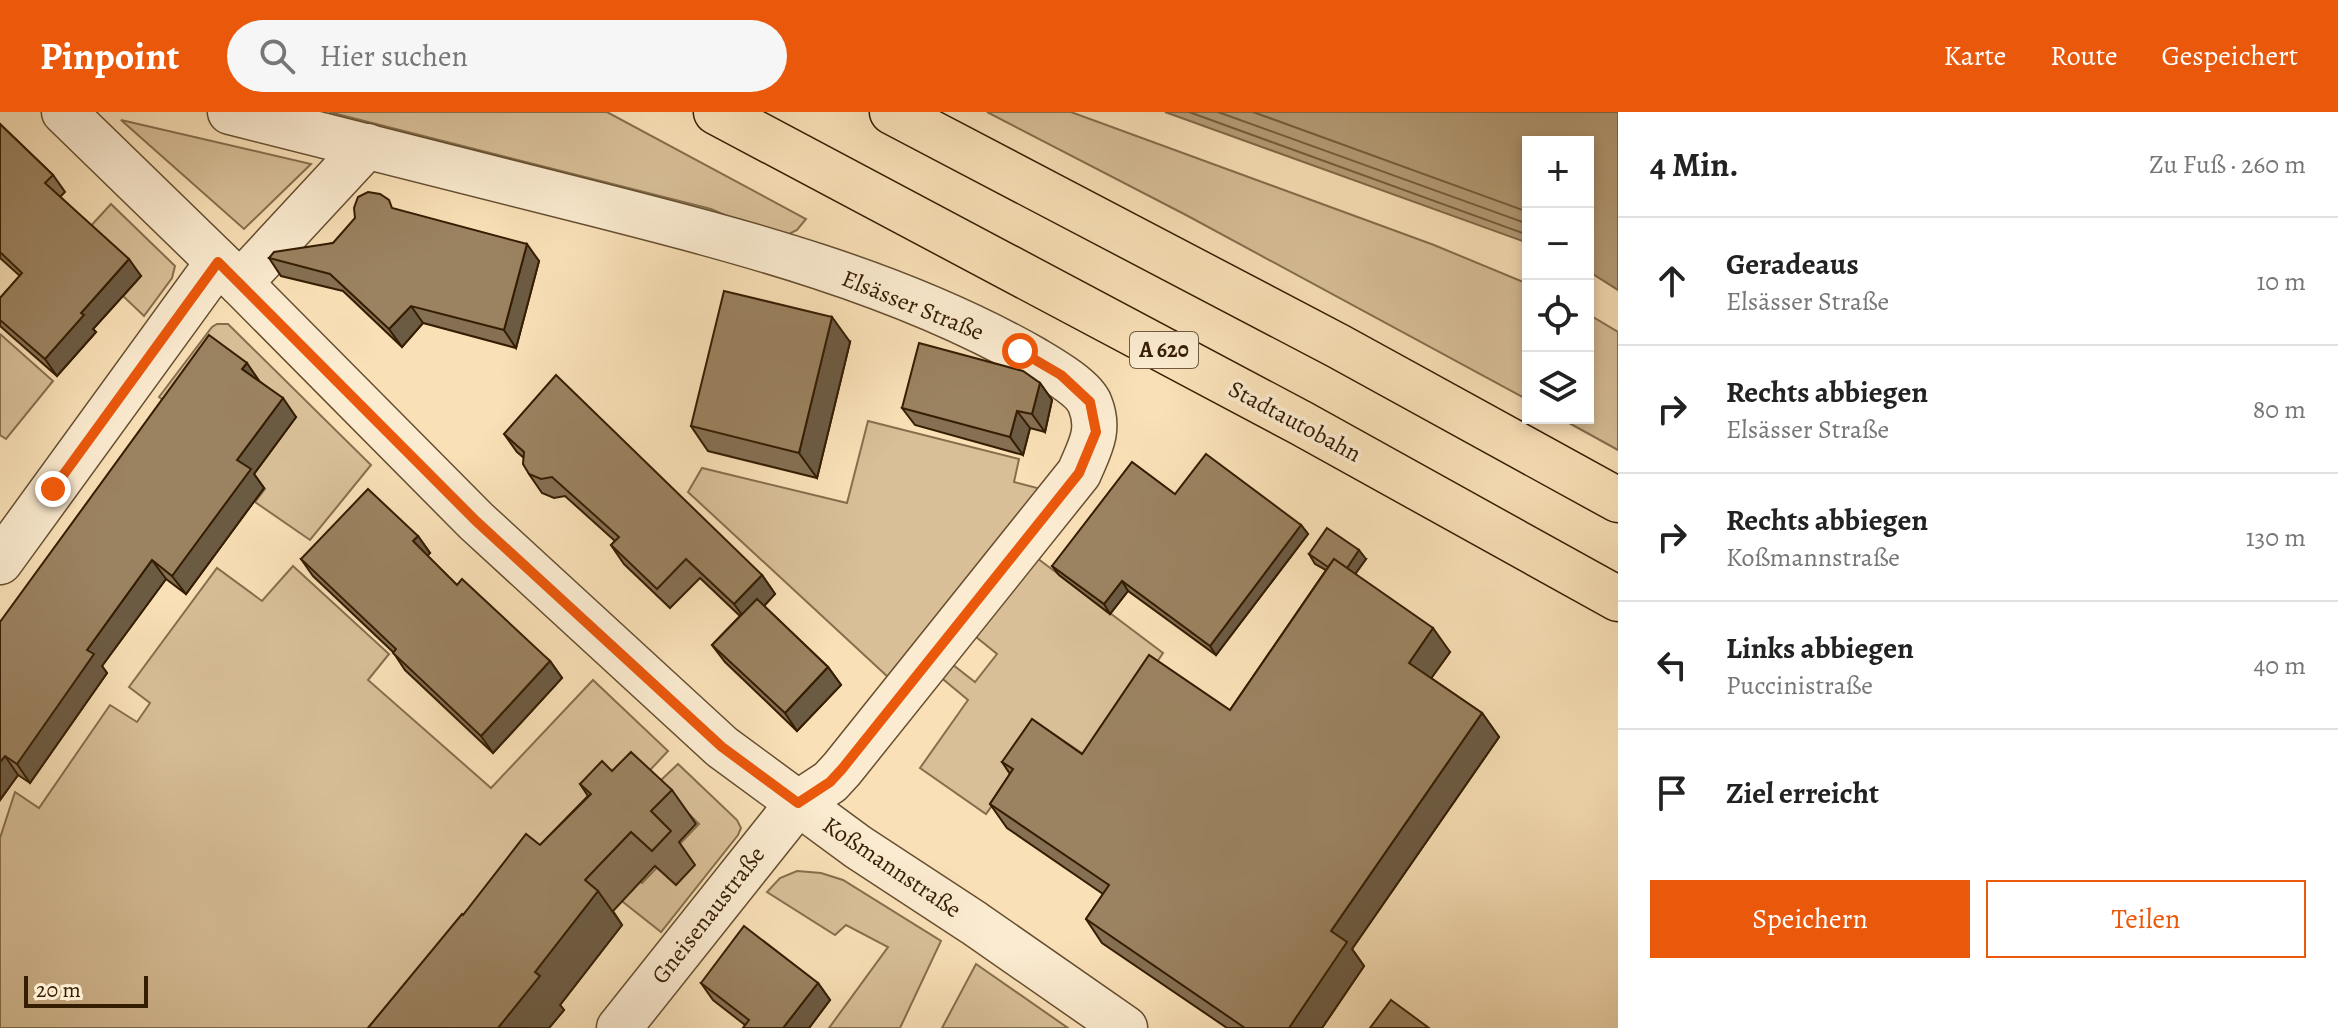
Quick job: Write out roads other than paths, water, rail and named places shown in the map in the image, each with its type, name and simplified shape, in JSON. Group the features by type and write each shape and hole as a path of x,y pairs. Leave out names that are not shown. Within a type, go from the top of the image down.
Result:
{"highway":[{"name":"Stadtautobahn","path":"716,112 1301,423 1618,599"},
{"path":"892,112 1338,346 1618,500"}],"street":[{"name":"Koßmannstraße","path":"64,112 476,521 722,747 858,847 1125,1028"},
{"name":"Elsässer Straße","path":"230,112 667,223 802,262 916,302 1020,351 1061,375 1090,402 1096,432 1079,473 842,769 830,782 798,803"},
{"path":"0,562 229,273 367,146"},
{"name":"Gneisenaustraße","path":"619,1028 798,803"}],"water":[{"path":"1165,112 1618,112 1618,290 1594,275 1594,136 1522,136 1522,241"}]}
